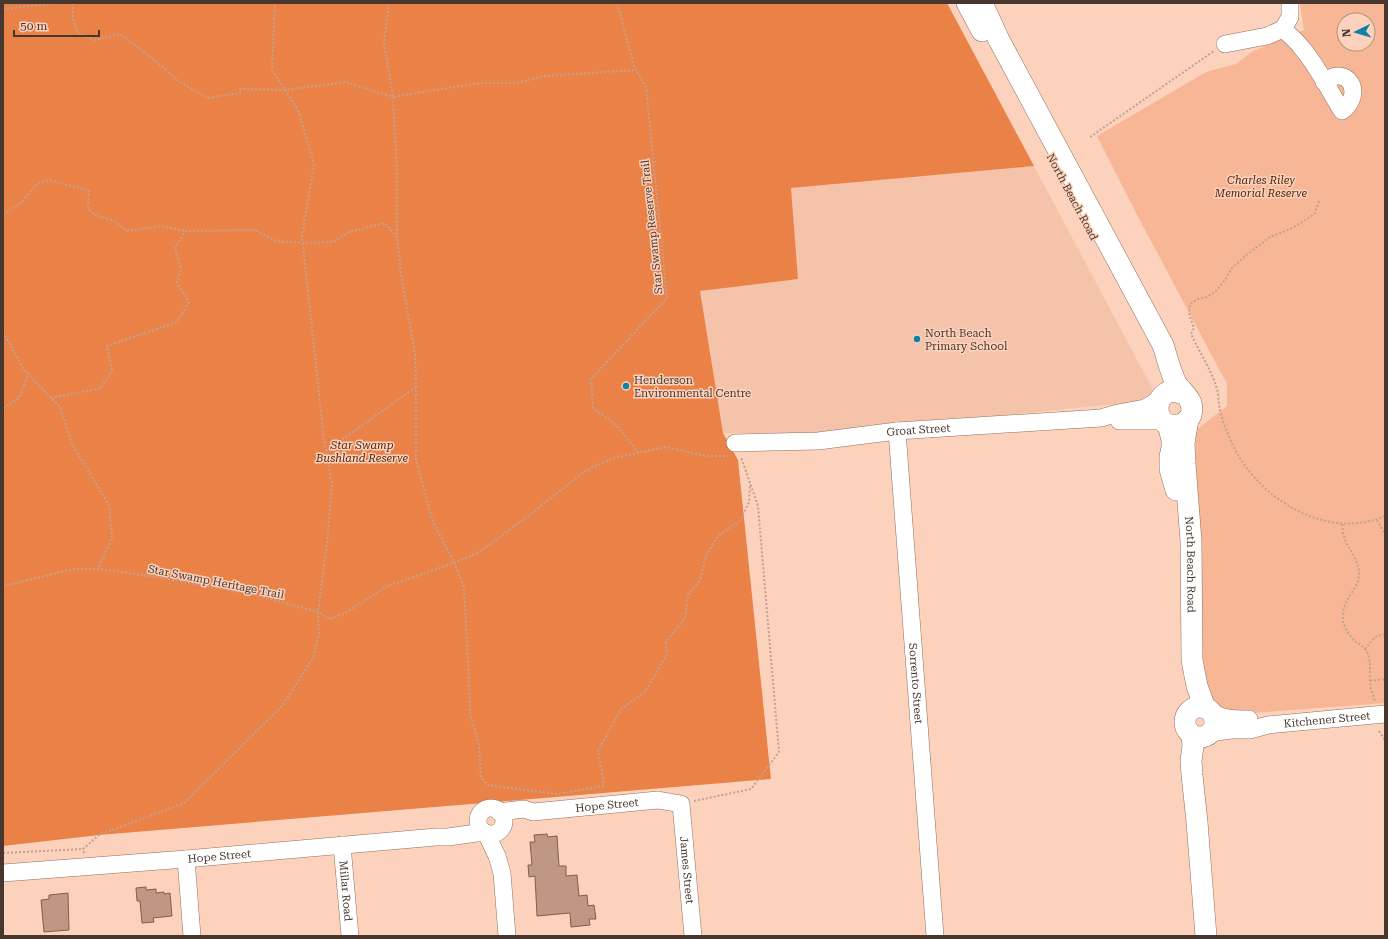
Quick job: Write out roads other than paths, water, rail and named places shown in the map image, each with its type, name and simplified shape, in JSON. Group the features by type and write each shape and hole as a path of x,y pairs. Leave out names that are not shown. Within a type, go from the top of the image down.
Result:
{"main road":[{"name":"North Beach Road","path":"967,3 970,11 1032,121 1150,346 1158,366 1162,383 1158,412 1160,417 1173,422"},
{"name":"North Beach Road","path":"982,3 999,40 1163,345 1172,375 1183,394 1188,397 1192,406 1192,411 1173,422"},
{"path":"1161,398 1175,391 1183,394"},
{"name":"North Beach Road","path":"1173,422 1170,469 1176,491 1184,584 1184,670 1201,710 1185,719 1185,724 1186,728 1202,735"},
{"path":"1202,735 1193,746 1191,761 1206,936"},
{"path":"1202,735 1216,936"}],"street":[{"path":"1225,44 1273,35 1283,29 1290,17 1290,3"},
{"path":"1283,29 1301,47 1324,82"},
{"name":"Groat Street","path":"738,449 897,431 1101,418 1145,408 1161,398"},
{"name":"Groat Street","path":"1101,418 1118,421 1173,422"},
{"name":"Sorrento Street","path":"897,431 935,936"},
{"name":"Kitchener Street","path":"1201,710 1232,720 1249,719 1268,725"},
{"name":"Kitchener Street","path":"1202,735 1231,730 1250,730 1268,725 1381,710"},
{"name":"Hope Street","path":"3,873 448,837 492,825 524,809 533,812 658,800 681,804"},
{"name":"James Street","path":"681,804 693,936"},
{"path":"492,825 497,856 502,873 507,936"},
{"name":"Millar Road","path":"342,845 350,936"},
{"path":"186,859 192,936"}],"place":[{"name":"North Beach Primary School","path":"917,339"},
{"name":"Henderson Environmental Centre","path":"626,386"}],"park label":[{"name":"Charles Riley Memorial Reserve","path":"1261,186"},
{"name":"Star Swamp Bushland Reserve","path":"362,451"}]}
